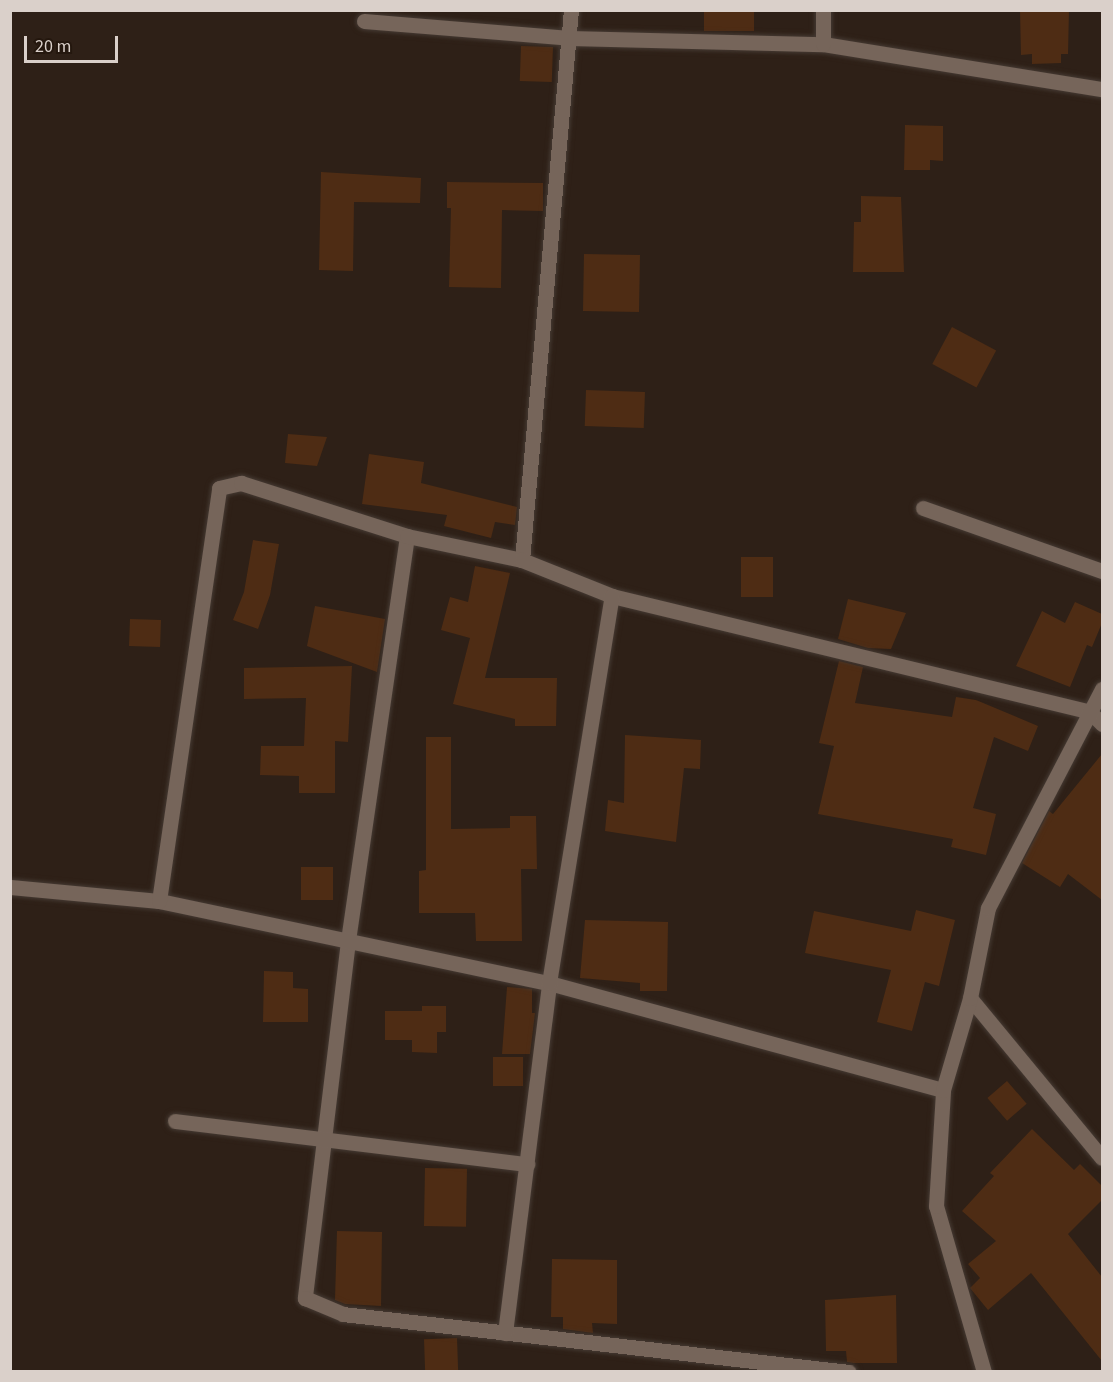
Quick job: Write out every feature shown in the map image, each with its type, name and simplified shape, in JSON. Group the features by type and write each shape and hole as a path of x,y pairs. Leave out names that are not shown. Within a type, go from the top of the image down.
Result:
{"street":[{"path":"522,561 570,10"},
{"path":"823,44 824,10"},
{"path":"364,21 569,38 823,44 1102,89"},
{"path":"159,901 219,488 241,483 407,536 522,561 612,596 1090,712 1102,724"},
{"path":"923,508 1102,571"},
{"path":"407,536 348,941 305,1298 343,1314 849,1371"},
{"path":"505,1333 549,983 612,596"},
{"path":"984,1371 936,1206 943,1090 970,998 988,908 1102,689"},
{"path":"10,887 159,901 549,983 943,1090"},
{"path":"970,998 1102,1158"},
{"path":"175,1121 526,1164"}],"building":[{"path":"704,10 754,10 754,31 704,31"},
{"path":"1020,10 1069,10 1068,54 1061,54 1061,63 1032,64 1032,54 1021,55"},
{"path":"521,46 553,47 552,82 520,81"},
{"path":"905,125 943,126 943,161 930,160 930,170 904,170"},
{"path":"321,172 421,178 420,203 354,202 353,271 319,270"},
{"path":"447,182 543,183 543,211 502,210 501,288 449,287 451,208 447,208"},
{"path":"861,196 901,197 904,272 853,272 854,222 861,222"},
{"path":"584,254 640,255 639,312 583,311"},
{"path":"952,327 996,350 976,388 932,364"},
{"path":"586,390 645,392 644,428 585,426"},
{"path":"288,434 327,437 317,466 285,463"},
{"path":"369,454 424,462 421,483 517,507 515,525 495,522 491,538 444,526 447,515 362,504"},
{"path":"253,540 279,544 270,595 258,629 233,620 244,592"},
{"path":"741,557 773,557 773,597 741,597"},
{"path":"475,566 510,573 485,678 557,678 556,726 515,726 515,719 453,704 470,638 441,630 450,597 468,602"},
{"path":"848,599 906,613 891,649 868,648 838,639"},
{"path":"1075,602 1102,614 1102,623 1092,647 1087,645 1070,687 1016,666 1042,611 1065,623"},
{"path":"315,606 385,619 377,672 307,646"},
{"path":"130,619 161,620 160,647 129,646"},
{"path":"839,661 863,667 855,703 952,717 956,697 976,700 1038,726 1028,751 994,737 973,808 996,814 986,855 951,847 953,839 818,814 834,746 819,743"},
{"path":"352,666 348,742 335,741 335,793 299,793 299,776 260,775 261,746 304,746 306,698 244,699 244,668"},
{"path":"625,735 701,740 700,769 684,768 676,842 605,831 608,800 624,803"},
{"path":"426,737 451,737 451,829 510,828 510,816 536,816 537,869 521,869 522,941 476,941 475,913 419,913 419,871 426,870"},
{"path":"1102,754 1102,900 1068,874 1060,887 1022,863 1049,811 1053,814"},
{"path":"301,867 333,867 333,900 301,900"},
{"path":"916,910 955,920 939,986 925,982 912,1031 877,1022 891,970 805,953 814,911 911,931"},
{"path":"585,920 668,922 667,991 640,991 640,983 580,978"},
{"path":"264,971 293,972 293,988 308,989 308,1022 263,1022"},
{"path":"507,987 532,989 532,1013 535,1013 530,1054 502,1054"},
{"path":"422,1006 446,1006 446,1032 437,1032 437,1053 412,1052 412,1040 385,1040 385,1011 422,1011"},
{"path":"493,1057 523,1057 523,1086 493,1086"},
{"path":"1007,1081 1027,1104 1007,1121 987,1098"},
{"path":"1032,1129 1074,1170 1080,1164 1102,1186 1102,1200 1068,1234 1102,1277 1102,1361 1031,1273 988,1310 970,1288 980,1278 968,1264 996,1241 962,1211 994,1176 990,1173"},
{"path":"425,1168 467,1169 466,1227 424,1226"},
{"path":"337,1231 382,1232 381,1306 345,1304 335,1300"},
{"path":"552,1259 617,1260 617,1324 592,1323 593,1333 563,1329 563,1317 551,1317"},
{"path":"896,1295 897,1363 847,1362 846,1351 826,1351 825,1300"},
{"path":"457,1338 458,1371 425,1372 424,1339"}]}
